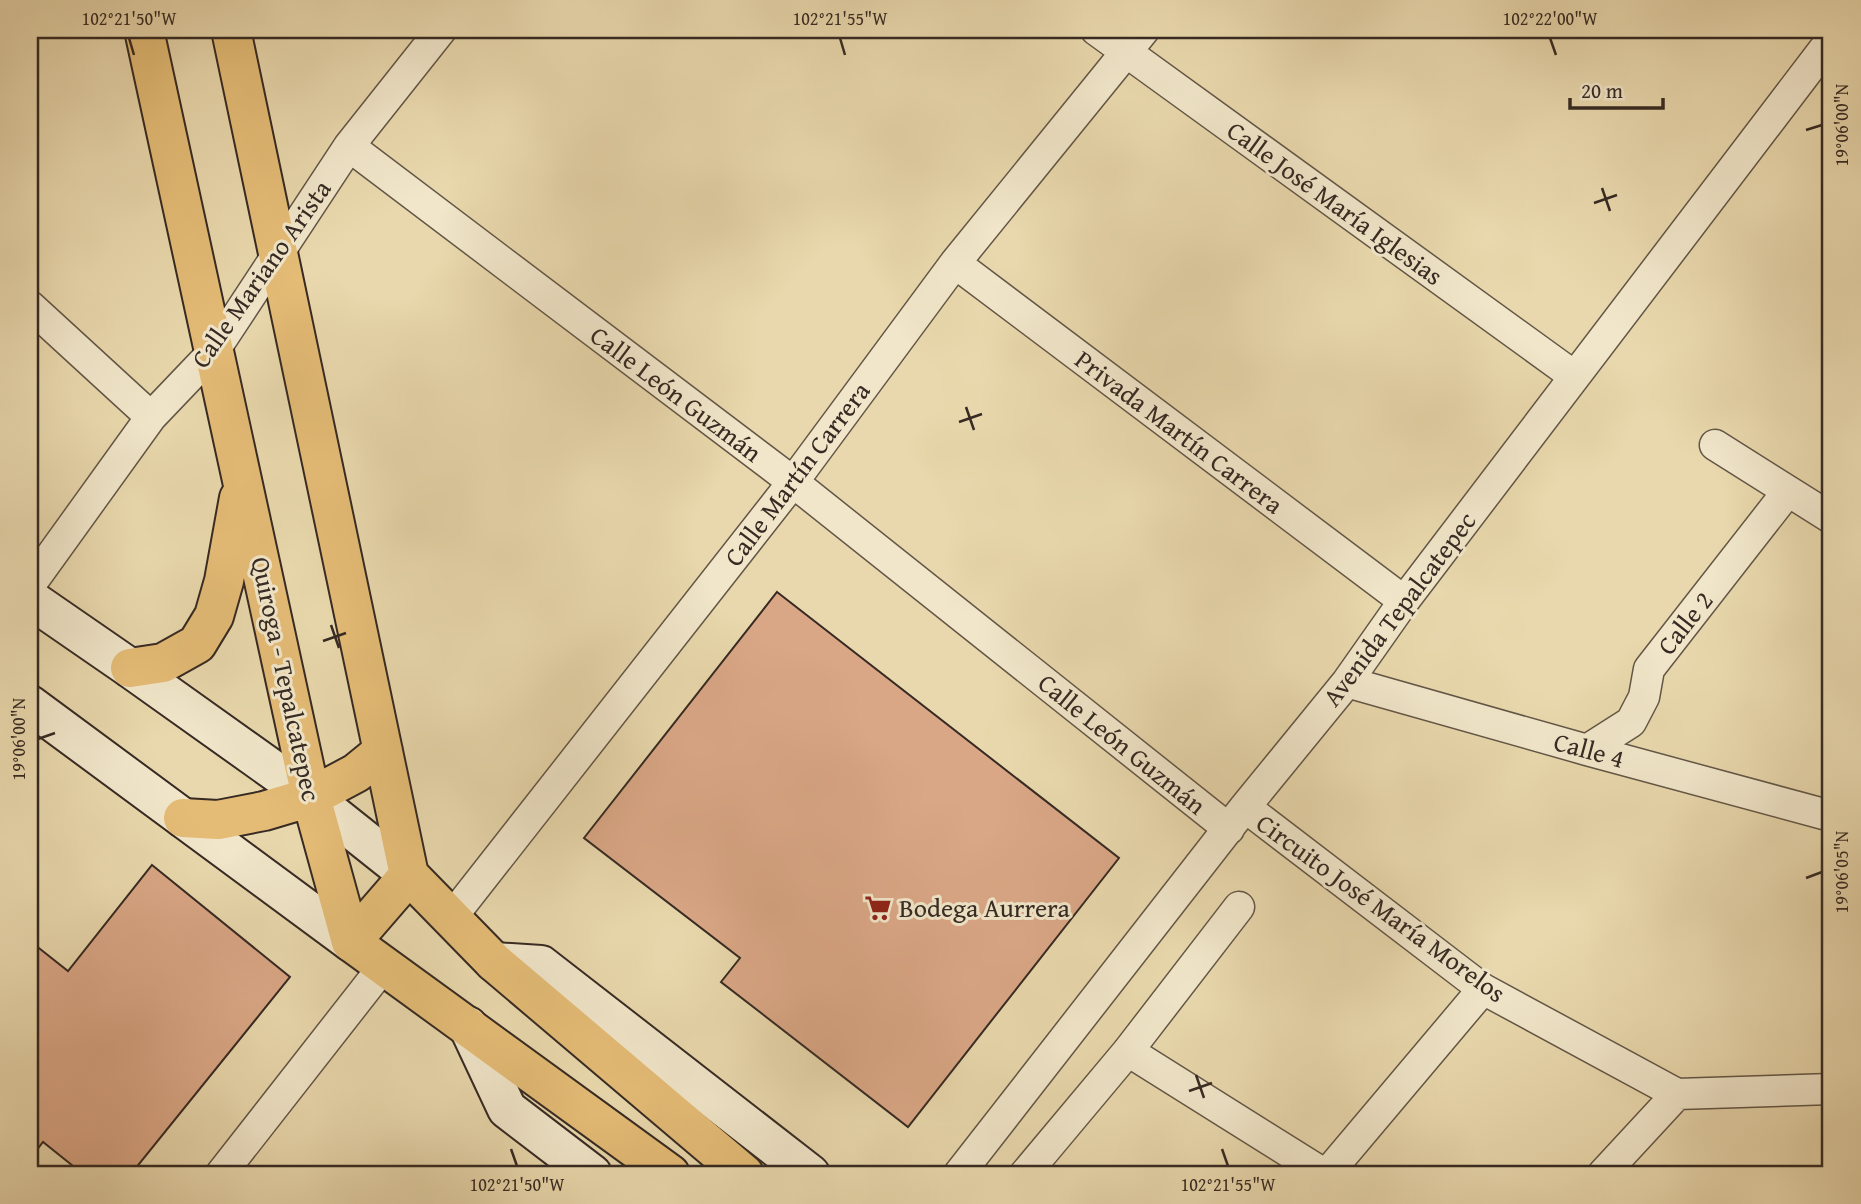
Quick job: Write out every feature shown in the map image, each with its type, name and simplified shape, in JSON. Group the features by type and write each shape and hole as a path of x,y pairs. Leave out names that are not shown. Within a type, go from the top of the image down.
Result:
{"main road":[{"name":"Quiroga - Tepalcatepec","path":"144,30 311,797 351,942"},
{"path":"231,30 409,875"},
{"path":"130,668 163,663 197,645 214,616 224,581 242,479"},
{"path":"30,599 311,797 409,875 494,962 744,1174"},
{"path":"34,716 183,818 383,967 670,1174"},
{"path":"183,818 218,820 264,811 311,797 356,774 383,751"},
{"path":"351,942 409,875"},
{"path":"494,962 541,965 810,1174"},
{"path":"468,1026 507,1109 592,1174"}],"street":[{"name":"Calle Mariano Arista","path":"30,585 151,417 214,351 349,146 441,30"},
{"name":"Calle José María Iglesias","path":"1096,30 1574,376"},
{"name":"Calle Martín Carrera","path":"450,918 793,482 955,263 1144,30"},
{"name":"Avenida Tepalcatepec","path":"959,1174 1347,681 1404,601 1831,40"},
{"name":"Calle León Guzmán","path":"349,146 1237,818"},
{"name":"Privada Martín Carrera","path":"955,263 1404,601"},
{"path":"30,306 151,417"},
{"path":"1715,445 1831,518"},
{"name":"Calle 2","path":"1587,750 1631,722 1644,697 1649,669 1788,491"},
{"name":"Calle 4","path":"1347,681 1831,816"},
{"name":"Circuito José María Morelos","path":"1237,818 1483,989 1677,1094"},
{"path":"1025,1174 1128,1051 1239,908"},
{"path":"221,1174 383,967"},
{"path":"1128,1051 1325,1174 1483,989"},
{"path":"1603,1174 1677,1094 1831,1089"}],"building":[{"name":"Bodega Aurrera","path":"777,592 1119,858 908,1127 721,982 740,958 584,838"},
{"path":"152,865 290,977 131,1174 83,1174 43,1142 30,1159 30,941 68,971"}],"place":[{"name":"Bodega Aurrera","path":"878,908"}]}
